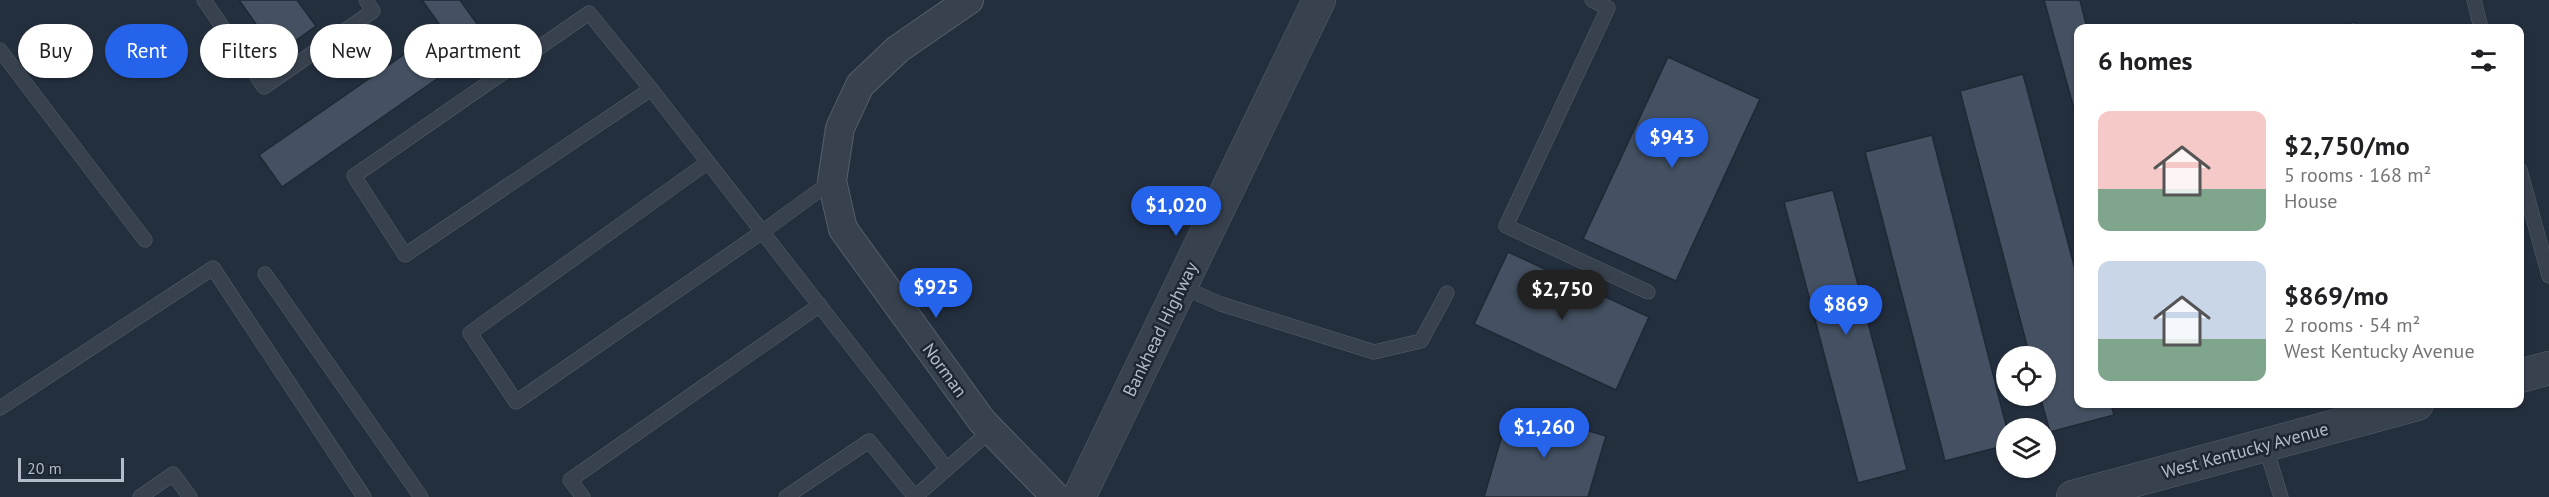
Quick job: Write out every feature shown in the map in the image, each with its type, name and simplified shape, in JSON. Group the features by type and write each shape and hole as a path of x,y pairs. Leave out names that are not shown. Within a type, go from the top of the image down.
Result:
{"street":[{"name":"Norman","path":"969,0 898,49 860,85 840,128 832,181 843,229 982,421 1056,497"},
{"name":"Bankhead Highway","path":"1079,497 1319,0"},
{"path":"2524,375 2549,368"},
{"name":"West Kentucky Avenue","path":"2073,497 2402,408"}],"lane":[{"path":"204,0 264,87 373,11 366,0"},
{"path":"1592,0 1608,8 1506,226 1648,292"},
{"path":"2474,0 2480,24"},
{"path":"651,89 405,255 354,176 589,13 651,89 947,469"},
{"path":"0,50 145,240"},
{"path":"708,162 470,333 516,402 832,181"},
{"path":"2524,185 2549,276"},
{"path":"0,408 213,268 364,497"},
{"path":"265,274 421,497"},
{"path":"1180,286 1221,304 1374,352 1421,341 1447,293"},
{"path":"583,497 570,480 819,306"},
{"path":"786,497 869,441 915,497 991,430"},
{"path":"2265,445 2281,497"},
{"path":"140,497 173,474 190,497"}],"building":[{"path":"239,0 297,0 315,24 310,24 310,30 298,39 298,24 256,24"},
{"path":"422,0 460,0 477,24 439,24"},
{"path":"2044,0 2080,0 2086,24 2074,24 2074,109"},
{"path":"404,54 404,78 438,78 282,187 259,155 370,78 392,78 392,63"},
{"path":"1668,57 1760,99 1676,281 1583,239"},
{"path":"2023,74 2074,265 2074,408 2112,408 2114,415 2056,430 2056,418 2046,418 2043,406 2056,406 2056,346 2027,346 1960,91"},
{"path":"1932,135 1996,386 1996,406 2001,406 2004,418 1996,418 1996,448 1945,461 1865,152"},
{"path":"1833,190 1907,470 1858,483 1784,202"},
{"path":"1508,252 1649,317 1616,390 1474,324"},
{"path":"1510,408 1606,436 1588,497 1484,497"}]}
